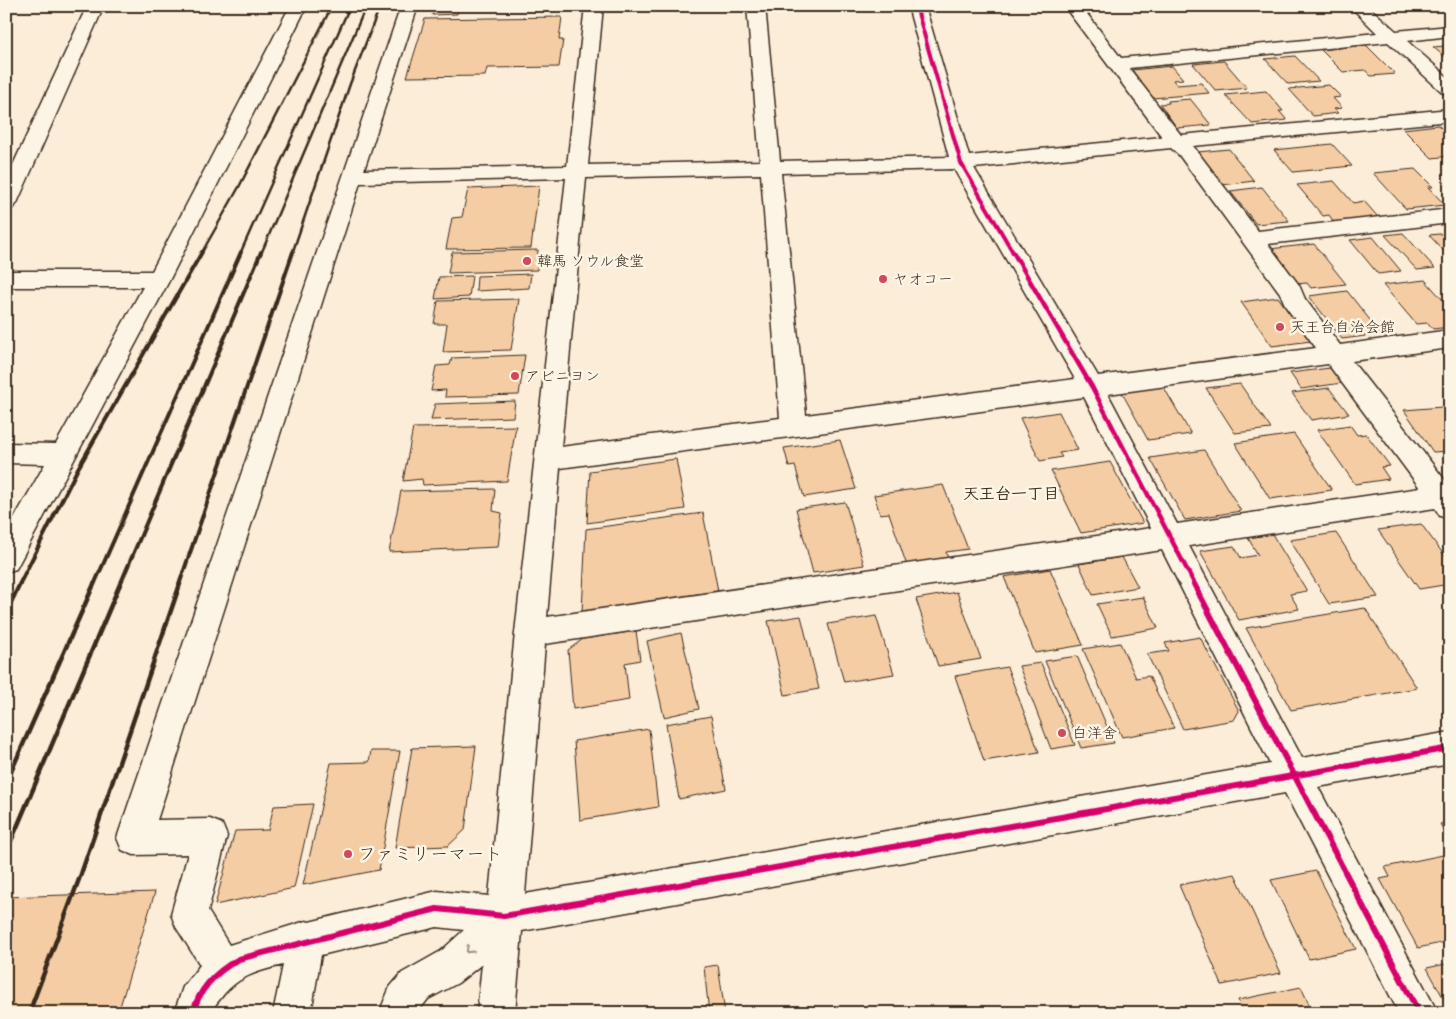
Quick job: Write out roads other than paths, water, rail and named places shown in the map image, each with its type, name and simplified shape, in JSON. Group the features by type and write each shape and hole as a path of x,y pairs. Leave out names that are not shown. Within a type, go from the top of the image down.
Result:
{"street":[{"path":"6,203 96,6"},
{"path":"6,560 159,279 299,6"},
{"path":"223,968 189,914 210,836 134,838 410,6"},
{"path":"496,1013 530,633 594,6"},
{"path":"756,6 794,426"},
{"path":"916,6 961,163 1092,386 1293,775 1419,1013"},
{"path":"1072,6 1175,141 1186,151 1254,239 1291,291 1294,301 1447,500"},
{"path":"1358,6 1450,89"},
{"path":"1116,64 1450,31"},
{"path":"352,177 961,163 1450,115"},
{"path":"1254,239 1450,216"},
{"path":"6,280 159,279"},
{"path":"547,459 1450,339"},
{"path":"6,453 64,454"},
{"path":"530,633 1169,536 1447,500"},
{"path":"193,1013 196,1000 211,980 223,968 246,957 306,940 437,909 504,916 1450,748"},
{"path":"398,1013 406,996 420,981 452,965 504,916"},
{"path":"292,1013 306,940"}],"railway":[{"path":"201,254 239,187 332,6"},
{"path":"240,254 350,6"},
{"path":"261,254 366,6"},
{"path":"292,254 350,84 380,6"},
{"path":"19,585 77,470 202,252"},
{"path":"94,585 241,252"},
{"path":"120,585 261,252"},
{"path":"179,585 293,252"},
{"path":"6,612 20,584"},
{"path":"6,783 94,584"},
{"path":"6,853 120,584"},
{"path":"29,1013 81,874 180,584"}],"place":[{"name":"韓馬 ソウル食堂","path":"527,261"},
{"name":"ヤオコー","path":"883,279"},
{"name":"天王台自治会館","path":"1280,327"},
{"name":"アビニヨン","path":"515,376"},
{"name":"白洋舍","path":"1062,733"},
{"name":"ファミリーマート","path":"348,854"}],"district":[{"name":"天王台一丁目","path":"1011,493"}]}
